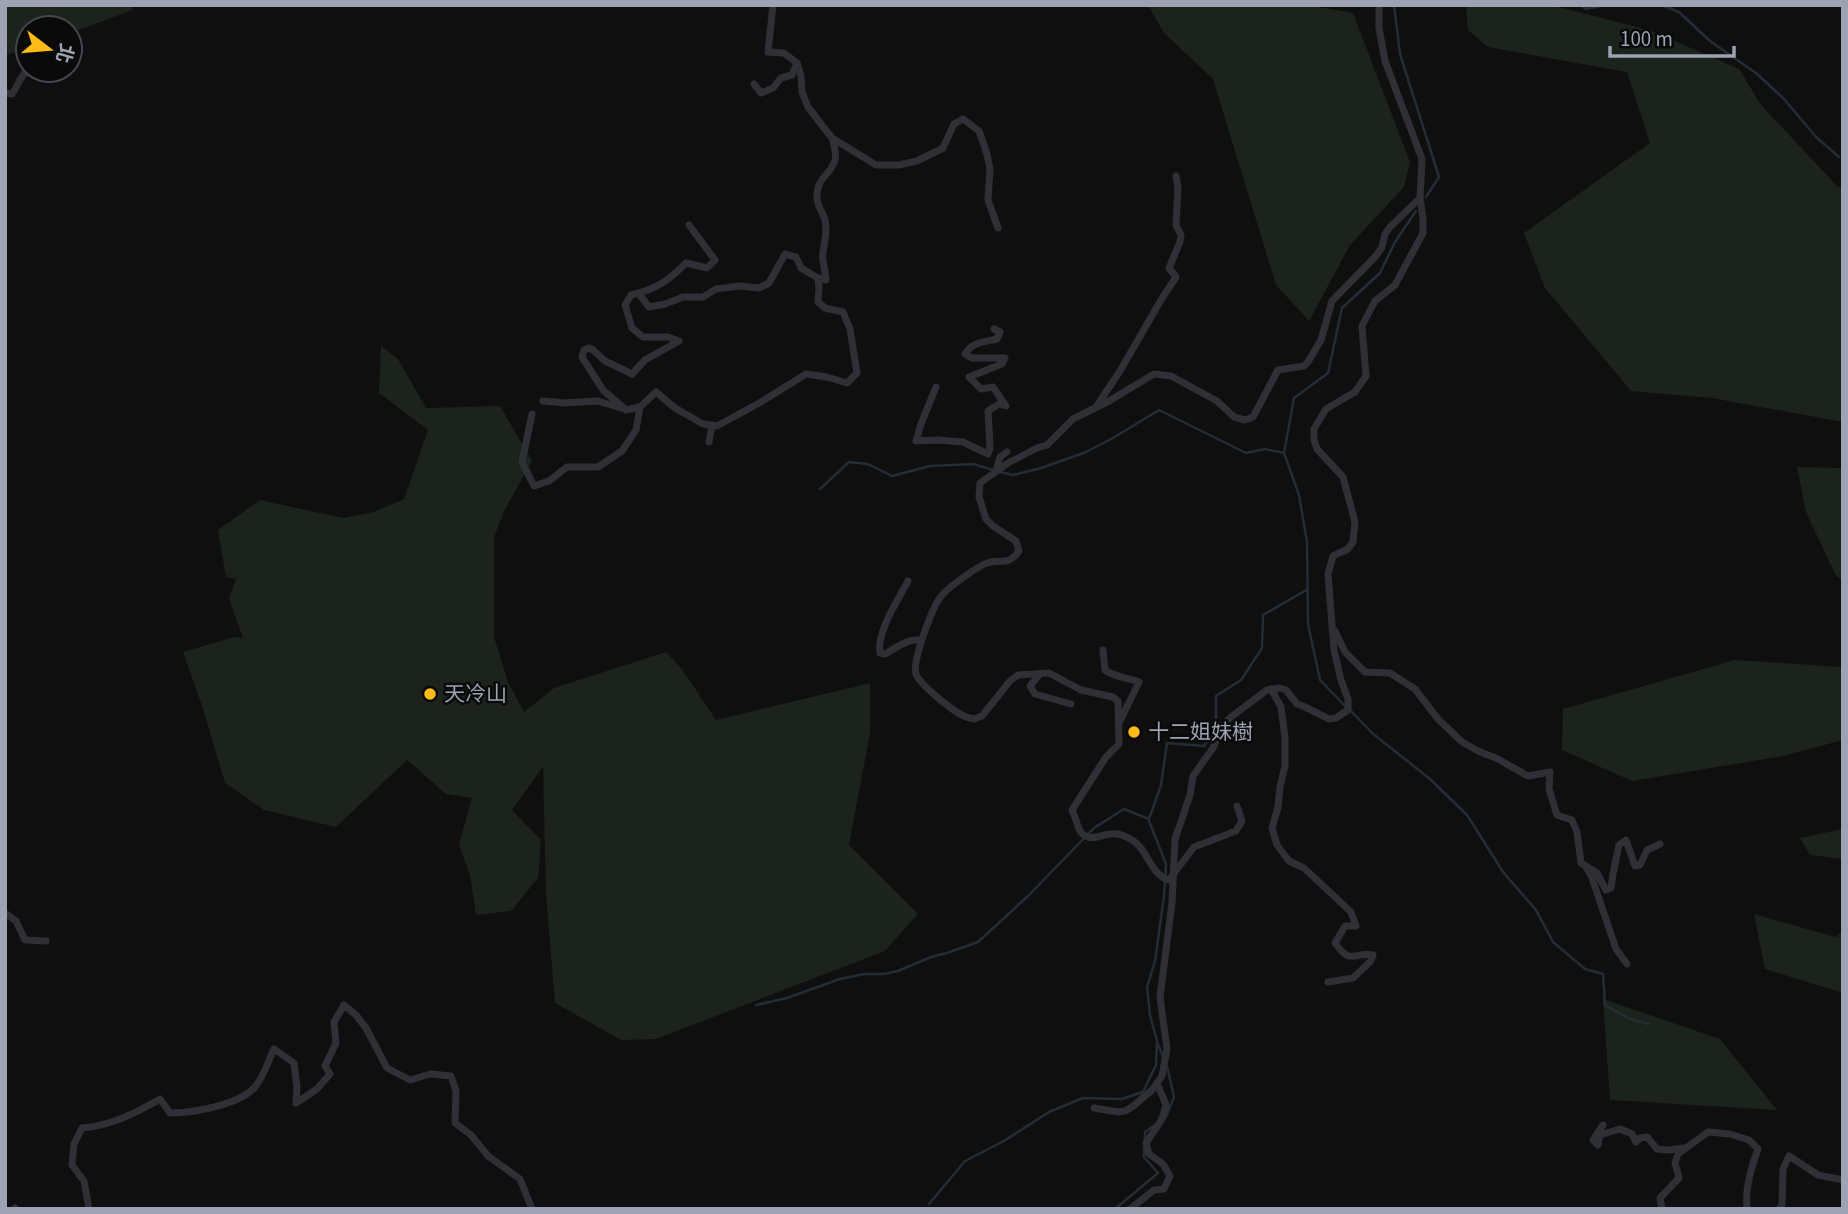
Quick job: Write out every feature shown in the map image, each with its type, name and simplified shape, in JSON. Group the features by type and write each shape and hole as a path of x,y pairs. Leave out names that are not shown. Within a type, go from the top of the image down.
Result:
{"street":[{"path":"774,5 768,52 784,53 797,63 802,92 808,107 832,138 876,165 899,165 917,161 943,148 954,124 963,119 979,131 988,154 990,169 988,200 998,228"},
{"path":"1094,1108 1125,1111 1152,1090 1162,1076 1167,1049 1160,996 1175,839 1190,795 1193,776 1213,748 1223,725 1231,716 1271,689 1286,690 1297,704 1329,719 1348,710 1334,650 1328,574 1333,556 1348,549 1353,542 1355,522 1343,477 1317,449 1314,429 1326,409 1355,392 1366,376 1362,326 1375,302 1395,285 1423,233 1420,198 1422,159 1385,61 1379,28 1379,5"},
{"path":"754,84 761,93 773,88 781,78 792,75 797,63"},
{"path":"5,93 12,94 19,84"},
{"path":"638,293 649,307 683,297 703,297 716,289 740,286 759,288 769,283 785,254 796,257 801,268 826,280 822,256 826,241 825,221 817,200 822,178 836,158 832,138"},
{"path":"1096,407 1176,277 1169,268 1181,235 1176,225 1176,176"},
{"path":"1237,806 1241,821 1236,831 1194,847 1169,880 1161,877 1137,842 1117,834 1094,839 1086,836 1081,832 1072,810 1106,757 1119,744 1118,701 1114,697 1081,691 1049,673 1018,675 982,716 969,718 928,689 916,674 921,640 942,594 981,565 1007,561 1014,558 1019,551 1016,541 986,519 979,497 980,483 1017,458 1047,445 1073,419 1154,374 1171,376 1183,382 1217,401 1234,417 1245,420 1252,417 1278,370 1304,366 1308,362 1321,340 1332,300 1376,256 1382,247 1385,234 1420,198"},
{"path":"626,410 603,390 582,357 584,350 593,350 605,361 632,374 645,360 679,341 668,337 643,337 632,328 625,305 631,295 650,290 668,280 685,263 707,268 715,260 689,225"},
{"path":"543,401 598,401 626,410 640,407 656,392 676,408 704,424 716,426 806,374 847,383 857,373 850,329 843,312 825,308 817,302 818,278"},
{"path":"988,454 988,411 999,404 1006,406 993,387 981,389 969,377 1002,364 1005,358 972,358 965,354 979,342 997,340 1000,332 994,329"},
{"path":"936,387 916,441 963,442 988,454 996,471"},
{"path":"532,414 522,462 534,486 549,481 568,467 598,467 622,451 636,429 640,407"},
{"path":"709,442 712,425"},
{"path":"996,471 1000,457 1007,452"},
{"path":"908,581 878,646 880,653 885,654 904,643 921,640"},
{"path":"1332,625 1345,652 1365,672 1390,673 1415,689 1438,719 1462,742 1528,776 1550,772 1549,789 1557,815 1572,820 1577,832 1581,863 1591,875 1616,949 1627,964"},
{"path":"1103,650 1105,670 1110,675 1139,682 1118,724"},
{"path":"1040,674 1030,687 1035,694 1071,704"},
{"path":"1271,689 1281,707 1285,737 1285,766 1272,828 1277,845 1289,861 1304,868 1351,912 1356,926 1345,926 1335,943 1343,954 1354,957 1373,955 1371,961 1353,978 1328,982"},
{"path":"1581,863 1597,873 1606,890 1611,888 1619,845 1626,840 1635,866 1640,865 1647,850 1660,844"},
{"path":"5,913 16,921 25,940 46,941"},
{"path":"89,1209 84,1181 72,1165 74,1144 82,1128 94,1128 135,1113 160,1099 170,1113 183,1113 242,1098 256,1086 274,1049 294,1063 296,1102 317,1089 330,1074 325,1066 335,1043 334,1022 344,1005 366,1028 387,1069 410,1080 430,1074 451,1076 456,1091 454,1123 471,1135 488,1156 520,1179 532,1209"},
{"path":"1130,1209 1154,1190 1164,1189 1170,1176 1163,1164 1149,1154 1146,1143 1162,1119 1166,1105 1157,1083"},
{"path":"1603,1125 1593,1140 1598,1145 1600,1135 1620,1129 1632,1134 1636,1142 1647,1137 1657,1149 1686,1147"},
{"path":"1662,1209 1660,1198 1679,1178 1675,1163 1678,1154 1708,1132 1730,1134 1749,1140 1758,1149 1749,1175 1746,1194 1748,1209"},
{"path":"1779,1209 1782,1205 1783,1169 1789,1156 1818,1175 1843,1181"}],"shaded area":[{"path":"5,5 129,5 133,10 84,28 84,14 14,14 14,53 5,55"},
{"path":"1148,5 1318,5 1353,13 1410,162 1404,187 1350,245 1309,321 1276,285 1213,79 1164,33"},
{"path":"1466,5 1551,5 1652,31 1739,69 1761,105 1838,187 1843,187 1843,422 1712,398 1631,391 1545,288 1524,233 1650,143 1627,72 1488,47 1468,30"},
{"path":"381,346 398,359 426,408 500,406 532,461 505,509 494,537 494,637 508,682 524,712 554,688 666,652 682,669 716,720 870,683 870,733 849,845 918,914 885,951 656,1039 621,1040 555,1003 546,895 543,767 512,810 541,840 538,878 511,911 476,915 470,875 459,845 472,798 446,794 407,760 336,827 264,810 225,783 183,652 234,637 243,638 229,599 236,579 226,577 218,530 260,500 343,518 374,512 404,499 428,430 379,393"},
{"path":"1797,467 1843,468 1843,580 1836,576 1806,512"},
{"path":"1735,660 1843,667 1843,740 1783,756 1632,781 1562,750 1563,709"},
{"path":"1843,829 1843,859 1810,855 1800,838"},
{"path":"1754,914 1835,937 1843,932 1843,993 1765,969"},
{"path":"1603,999 1720,1039 1777,1110 1610,1100"}],"waterway":[{"path":"1394,5 1400,54 1439,177 1426,197"},
{"path":"1580,5 1586,9 1605,5"},
{"path":"1661,5 1679,12 1710,41 1756,73 1784,99 1816,137 1839,157"},
{"path":"1346,707 1320,680 1308,624 1307,542 1299,495 1284,453 1294,398 1328,373 1342,308 1380,273 1395,242 1416,211"},
{"path":"1000,472 1013,475 1084,453 1159,410 1246,453 1265,449 1284,453"},
{"path":"820,489 849,462 868,464 892,476 930,466 973,464 993,470"},
{"path":"756,1005 787,998 840,979 898,971 978,942 1028,896 1094,828 1124,809 1149,819 1161,785 1167,743 1204,746 1216,726 1216,696 1241,680 1262,648 1263,615 1308,589"},
{"path":"1351,711 1372,733 1430,779 1467,815 1503,872 1536,910 1553,942 1585,969 1603,974 1605,1005 1630,1019 1648,1024"},
{"path":"929,1204 965,1161 1004,1141 1049,1112 1083,1098 1122,1099 1143,1092 1156,1065 1157,1041 1150,1015 1147,987 1155,961 1166,864 1149,821"},
{"path":"1158,1044 1163,1057"},
{"path":"1164,1119 1174,1097 1167,1066"},
{"path":"1145,1141 1145,1132 1155,1125"},
{"path":"1115,1209 1158,1173 1144,1157 1144,1147"}],"place":[{"name":"天冷山","path":"430,694"},
{"name":"十二姐妹樹","path":"1134,732"}]}
